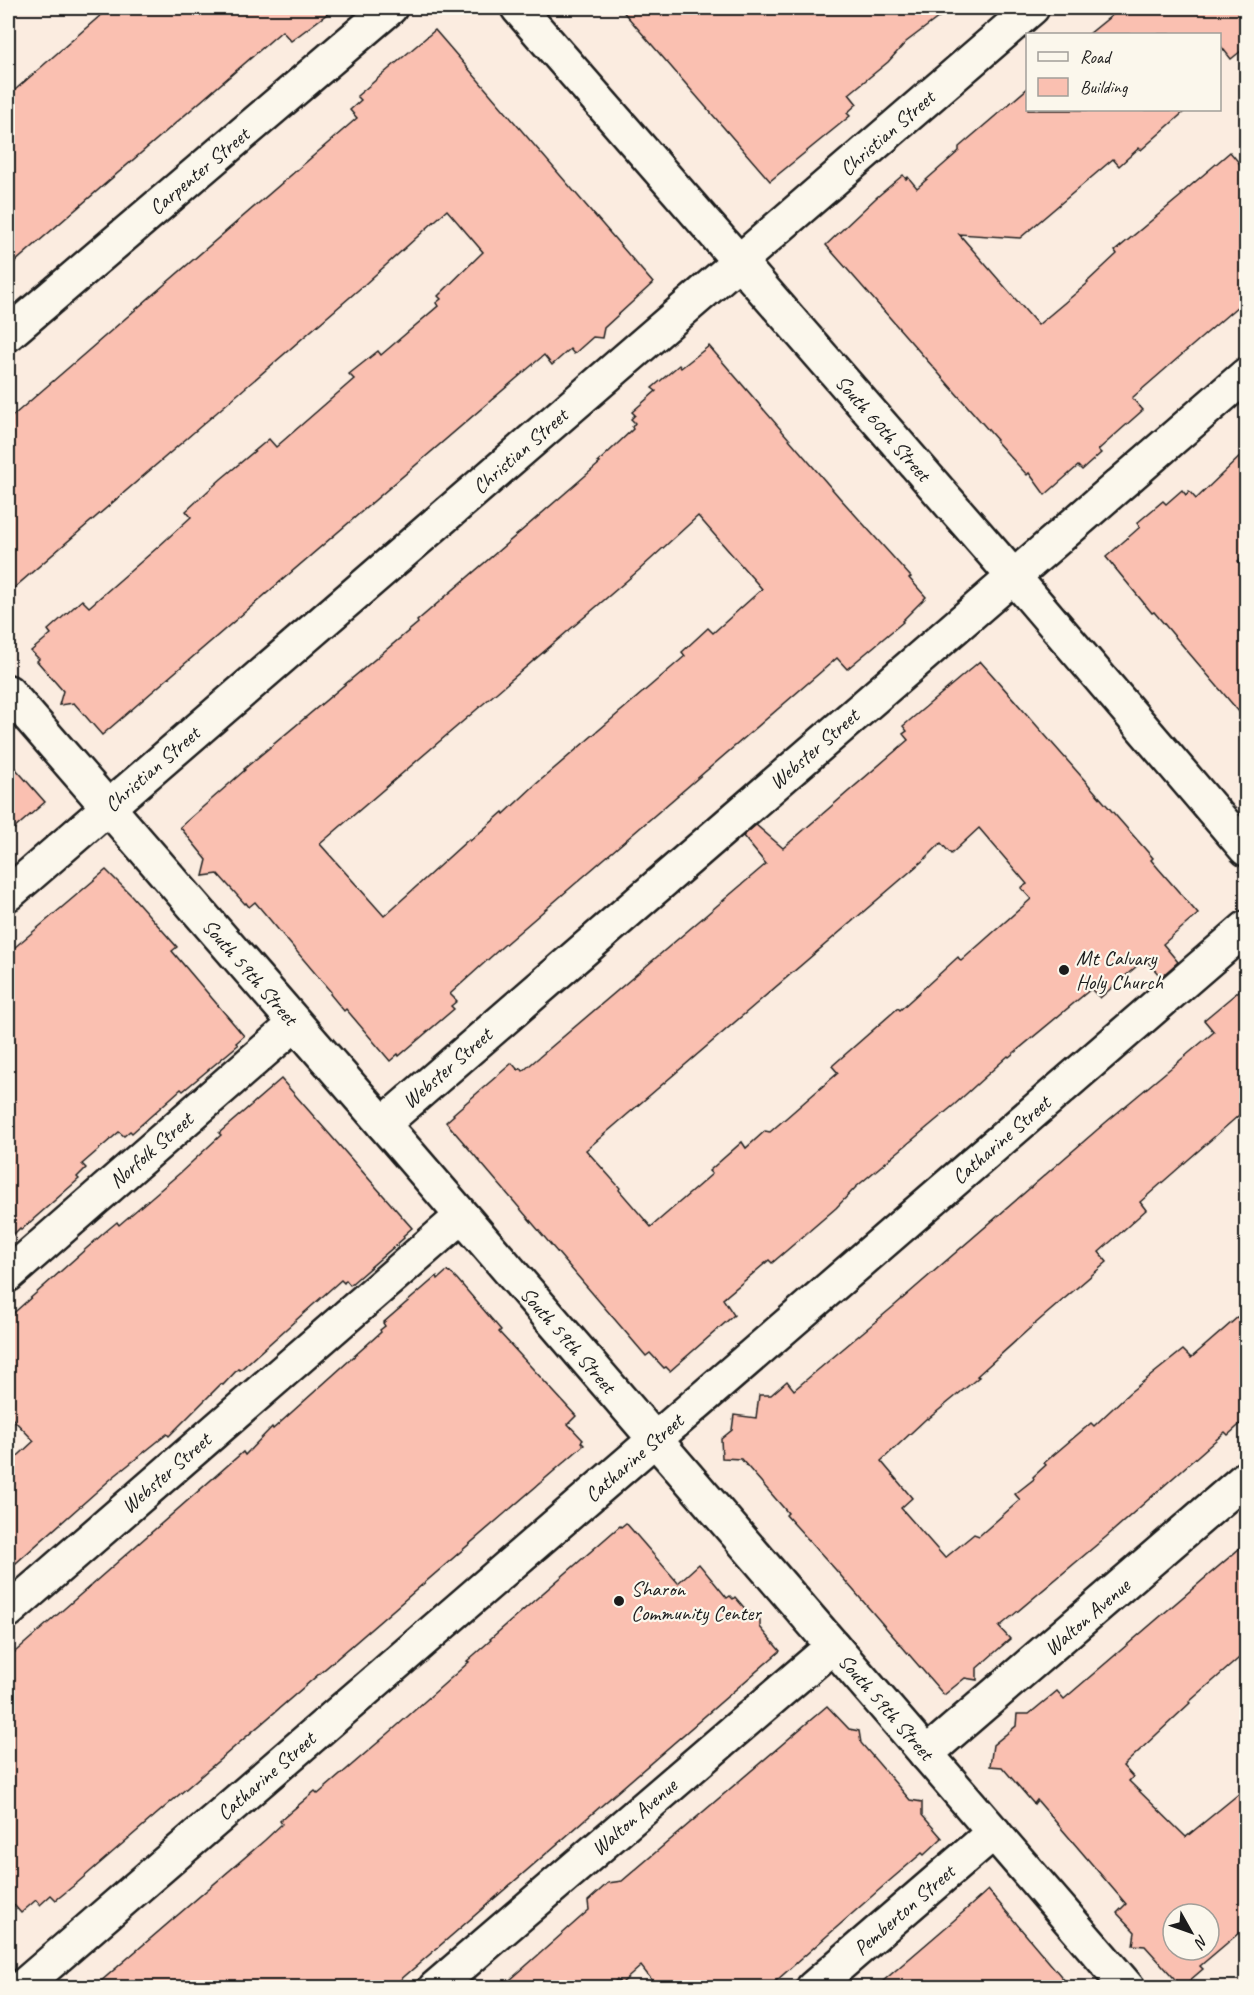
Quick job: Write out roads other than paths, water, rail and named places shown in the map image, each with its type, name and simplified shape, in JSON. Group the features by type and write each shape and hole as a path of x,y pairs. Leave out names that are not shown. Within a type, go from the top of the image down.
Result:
{"street":[{"name":"Carpenter Street","path":"8,334 390,8"},
{"name":"South 60th Street","path":"518,8 1013,576 1246,849"},
{"name":"Christian Street","path":"8,894 1032,8"},
{"name":"Webster Street","path":"383,1124 1246,375"},
{"name":"South 59th Street","path":"8,692 1128,1988"},
{"name":"Catharine Street","path":"19,1982 654,1440 1246,928"},
{"name":"Norfolk Street","path":"8,1275 295,1024"},
{"name":"Webster Street","path":"8,1611 461,1217"},
{"name":"Walton Avenue","path":"926,1754 1246,1478"},
{"name":"Walton Avenue","path":"435,1988 833,1646"},
{"name":"Pemberton Street","path":"813,1988 994,1832"}],"place":[{"name":"Mt Calvary Holy Church","path":"1064,970"},
{"name":"Sharon Community Center","path":"619,1601"}]}
